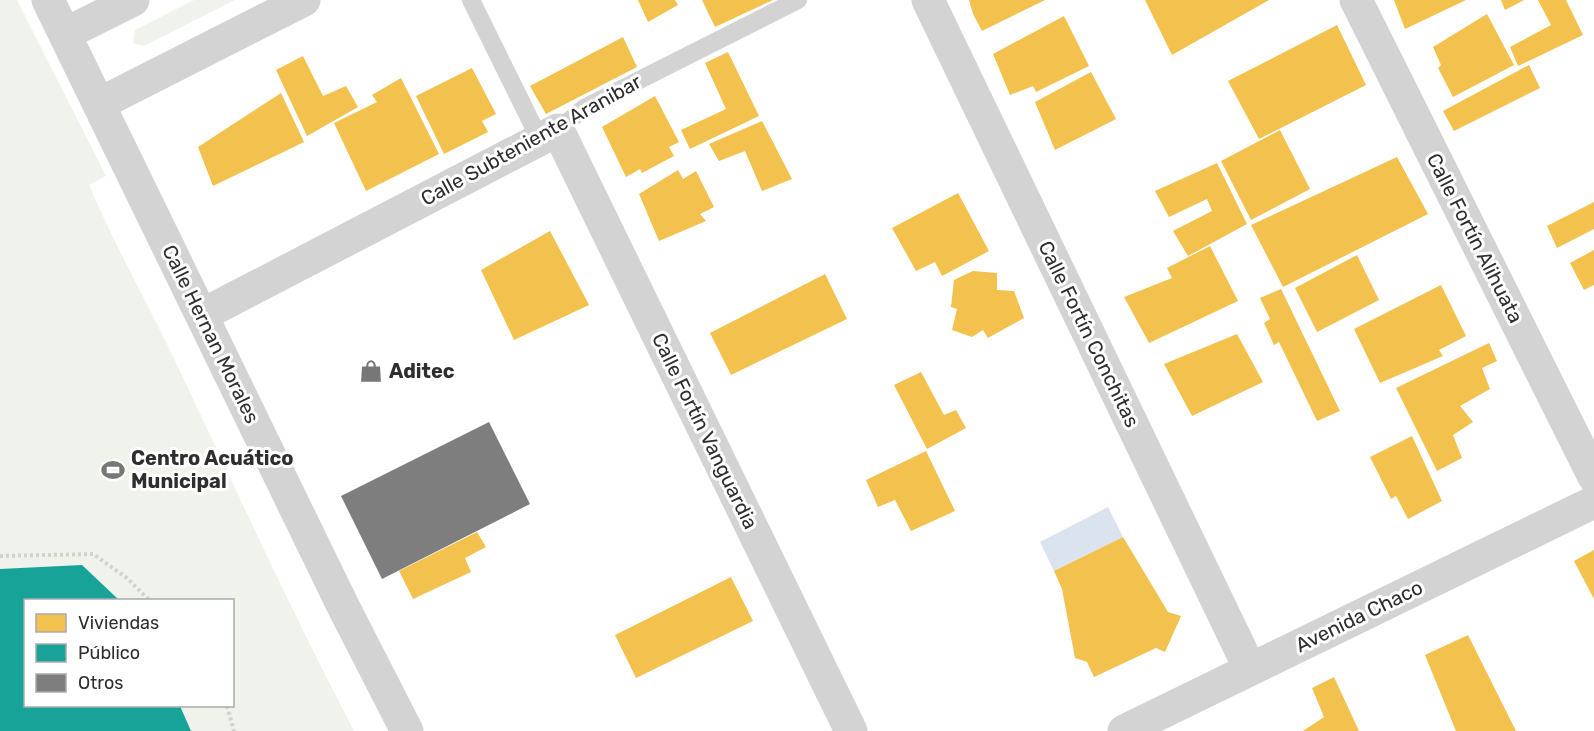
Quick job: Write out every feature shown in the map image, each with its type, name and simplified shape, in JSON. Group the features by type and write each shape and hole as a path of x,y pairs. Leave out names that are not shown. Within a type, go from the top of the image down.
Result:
{"street":[{"name":"Calle Hernan Morales","path":"48,0 407,731"},
{"path":"65,34 133,0"},
{"path":"99,104 304,0"},
{"name":"Calle Fortín Conchitas","path":"928,0 1250,669"},
{"name":"Calle Fortín Alihuata","path":"1356,0 1594,477"},
{"name":"Calle Subteniente Aranibar","path":"202,315 549,135"},
{"name":"Calle Fortín Vanguardia","path":"549,135 851,731"},
{"name":"Avenida Chaco","path":"1124,731 1594,502"}],"lane":[{"name":"Calle Fortín Vanguardia","path":"471,0 549,135"},
{"name":"Calle Subteniente Aranibar","path":"549,135 584,108 798,0"}],"path":[{"path":"0,556 93,554 128,578 148,599"},
{"path":"228,707 234,731"}],"shaded area":[{"name":"Centro Acuático Municipal","path":"0,0 17,0 106,176 89,185 99,208 179,369 286,596 354,731 0,731"},
{"path":"194,0 235,0 144,46 133,43 135,30"},
{"path":"1108,507 1123,537 1054,571 1040,542"}],"building: Viviendas":[{"path":"638,0 675,0 678,5 648,22"},
{"path":"702,0 773,0 715,27"},
{"path":"969,0 1045,0 982,31"},
{"path":"1145,0 1269,0 1172,55"},
{"path":"1394,0 1466,0 1405,29"},
{"path":"1501,0 1524,0 1505,10"},
{"path":"1538,0 1566,0 1583,35 1518,66 1510,47 1551,25"},
{"path":"1487,14 1514,65 1453,97 1438,68 1441,65 1433,47"},
{"path":"1064,16 1089,66 1036,92 1033,86 1010,95 993,54"},
{"path":"1337,25 1366,85 1259,139 1228,81"},
{"path":"623,37 637,67 546,114 530,86"},
{"path":"728,52 759,116 690,149 681,130 726,109 705,63"},
{"path":"303,56 323,96 346,86 358,107 307,136 276,70"},
{"path":"1529,65 1540,88 1454,131 1443,111"},
{"path":"472,68 496,114 482,121 488,132 444,154 416,96"},
{"path":"1091,72 1116,119 1055,150 1035,102"},
{"path":"401,78 439,154 366,191 334,123 377,102 372,95"},
{"path":"281,93 304,142 213,186 198,147"},
{"path":"655,96 679,142 669,147 674,156 642,173 640,169 626,177 602,127"},
{"path":"762,121 792,179 762,191 745,151 719,161 709,144"},
{"path":"1280,130 1310,189 1251,220 1221,161"},
{"path":"1397,157 1428,214 1283,287 1251,225"},
{"path":"1217,163 1247,224 1188,256 1173,231 1212,211 1207,199 1169,217 1155,191"},
{"path":"678,170 683,179 696,171 714,207 700,214 706,221 659,241 639,194"},
{"path":"958,193 989,251 942,276 935,262 916,271 892,228"},
{"path":"1594,202 1594,229 1557,248 1547,226"},
{"path":"550,231 589,305 514,340 481,270"},
{"path":"1210,246 1238,301 1149,343 1124,297 1172,278 1167,268"},
{"path":"1594,250 1594,285 1584,290 1570,263"},
{"path":"1357,255 1379,300 1317,332 1295,288"},
{"path":"973,271 997,273 997,290 1014,291 1024,318 988,338 983,330 972,337 952,330 957,309 951,307 954,280"},
{"path":"825,274 847,319 731,375 710,333"},
{"path":"1441,285 1466,336 1439,350 1443,356 1380,383 1354,329"},
{"path":"1281,289 1340,411 1317,421 1279,342 1274,345 1264,323 1270,319 1260,298"},
{"path":"1237,334 1263,382 1192,416 1164,364"},
{"path":"1489,343 1497,361 1482,368 1490,389 1460,406 1473,422 1453,435 1462,458 1437,471 1396,388"},
{"path":"921,372 944,415 956,410 966,428 927,449 894,385"},
{"path":"1412,436 1442,501 1408,519 1396,496 1391,499 1370,457"},
{"path":"926,451 955,511 911,531 895,500 878,507 866,480"},
{"path":"477,532 486,547 465,558 471,572 413,599 399,571"},
{"path":"1123,537 1168,612 1181,616 1165,652 1156,648 1094,677 1087,662 1075,658 1062,589 1054,571"},
{"path":"1594,550 1594,599 1574,561"},
{"path":"731,577 753,621 636,678 615,635"},
{"path":"1468,635 1516,731 1456,731 1425,655"},
{"path":"1334,677 1359,731 1303,731 1324,717 1312,688"}],"building: Público":[{"path":"82,565 118,599 24,599 24,707 180,707 191,731 0,731 0,569"}],"building: Otros":[{"path":"489,422 530,504 382,579 341,496"}],"place":[{"name":"Aditec","path":"371,371"},
{"name":"Centro Acuático Municipal","path":"113,470"}]}
